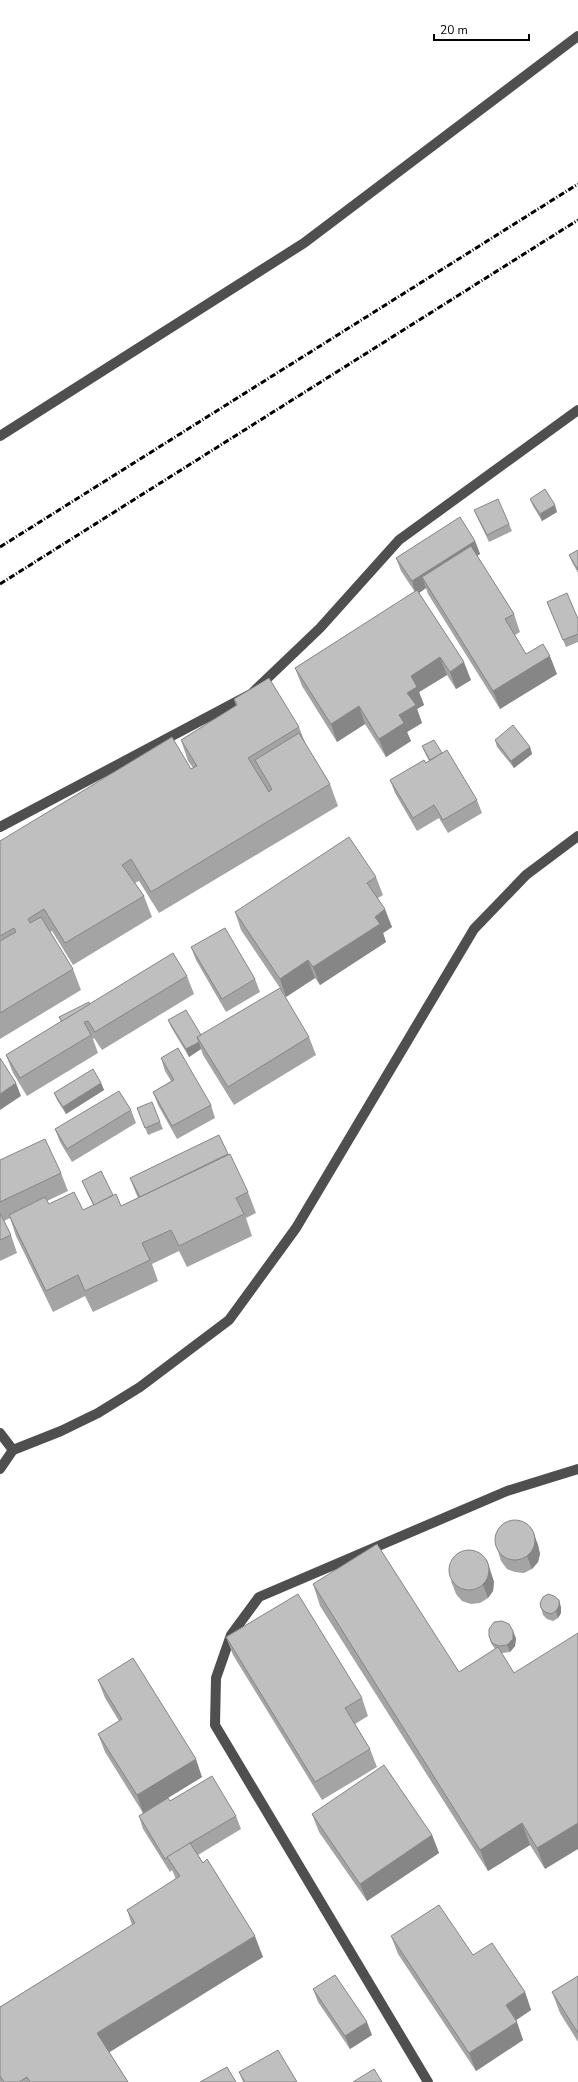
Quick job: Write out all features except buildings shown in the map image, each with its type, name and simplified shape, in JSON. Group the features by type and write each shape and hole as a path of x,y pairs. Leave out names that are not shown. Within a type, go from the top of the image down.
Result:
{"street":[{"path":"0,436 304,244 578,36"},
{"path":"0,827 251,694 320,628 398,540 578,410"},
{"path":"0,1470 13,1450 61,1431 98,1413 140,1387 229,1320 296,1228 474,929 526,875 578,836"},
{"path":"0,1433 13,1450"},
{"path":"428,2082 215,1725 216,1678 231,1635 258,1597 507,1491 578,1470"}],"railway":[{"path":"0,547 578,184"},
{"path":"0,584 578,220"}]}
